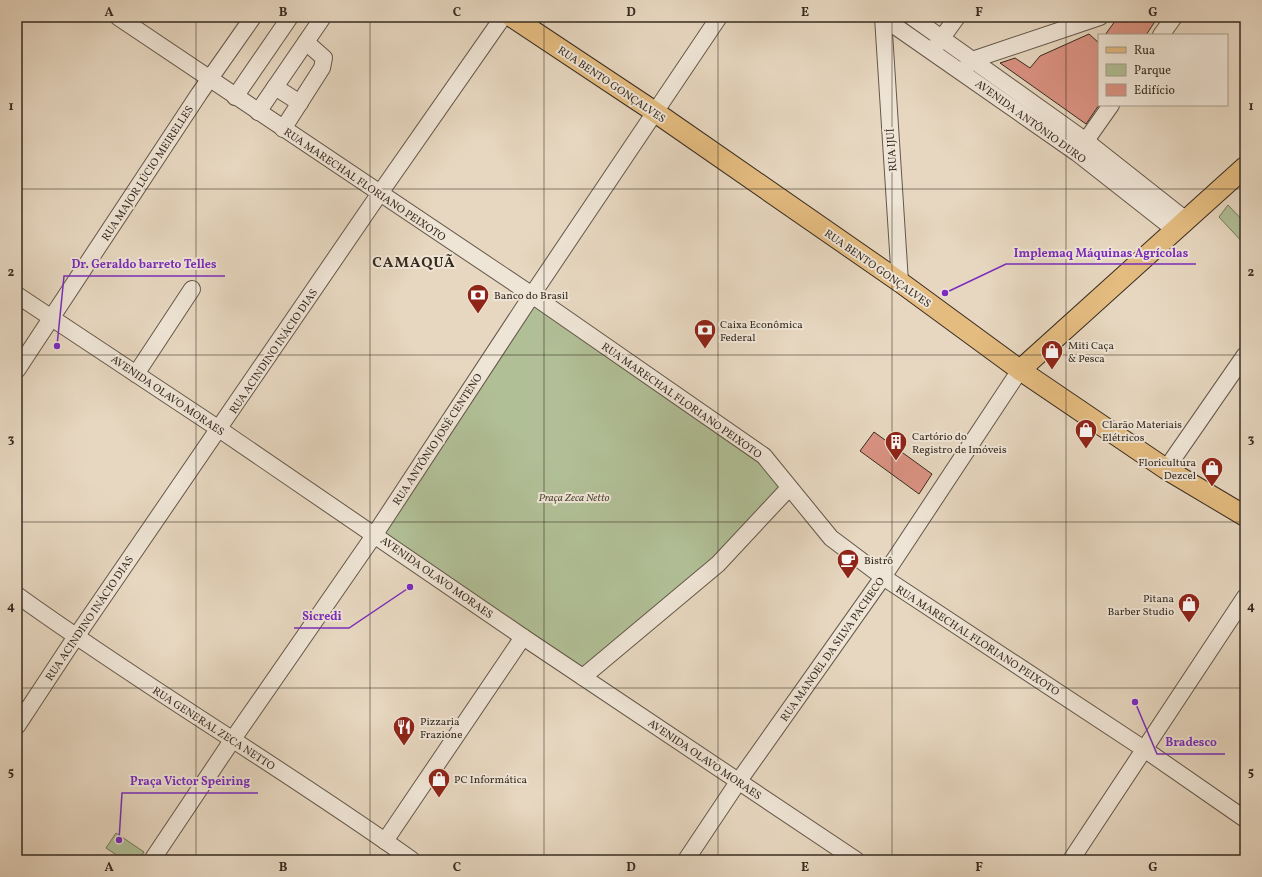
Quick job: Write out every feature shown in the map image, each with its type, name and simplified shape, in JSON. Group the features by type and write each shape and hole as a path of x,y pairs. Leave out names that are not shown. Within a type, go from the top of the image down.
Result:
{"main road":[{"name":"RUA BENTO GONÇALVES","path":"512,17 655,112 900,282 1020,370 1166,469 1245,516"},
{"name":"RUA MANOEL DA SILVA PACHECO","path":"1020,370 1245,167"}],"street":[{"name":"RUA MARECHAL FLORIANO PEIXOTO","path":"118,17 532,296 764,456 832,538 883,577 1144,749 1245,819"},
{"name":"RUA MAJOR LÚCIO MEIRELLES","path":"17,370 53,318 209,79 253,17"},
{"path":"235,97 290,17"},
{"path":"258,112 323,17"},
{"name":"RUA ACINDINO INÁCIO DIAS","path":"17,726 380,194 503,17"},
{"name":"RUA ANTÔNIO JOSÉ CENTENO","path":"152,860 233,739 375,534 532,296 720,17"},
{"name":"AVENIDA ANTÔNIO DURO","path":"882,17 932,51 967,66 1082,147 1180,225"},
{"name":"RUA IJUÍ","path":"882,17 900,282"},
{"name":"AVENIDA ANTÔNIO DURO","path":"912,17 942,38 967,66"},
{"path":"932,51 957,17"},
{"path":"967,66 1100,17"},
{"path":"1162,34 1174,17"},
{"path":"283,129 322,68 324,58 306,42"},
{"path":"275,87 300,103"},
{"path":"1082,147 1110,106"},
{"path":"136,374 192,289"},
{"name":"AVENIDA OLAVO MORAES","path":"17,295 375,534 523,637 856,860"},
{"path":"1166,469 1245,355"},
{"name":"RUA MANOEL DA SILVA PACHECO","path":"686,860 738,782 883,577 1020,370"},
{"path":"583,677 718,564 789,488"},
{"name":"RUA GENERAL ZECA NETTO","path":"17,595 76,638 233,739 412,860"},
{"path":"1071,860 1245,597"},
{"path":"386,841 523,637"}],"green space":[{"path":"1228,205 1245,223 1245,245 1219,217"},
{"name":"Praça Zeca Netto","path":"533,302 762,461 783,486 713,561 590,672 378,534"},
{"path":"116,833 144,852 139,860 124,860 106,848"}],"building":[{"path":"1118,17 1158,17 1147,34 1106,34"},
{"path":"1089,34 1098,42 1098,106 1086,124 1000,63 1015,58 1030,68 1040,56"},
{"name":"Cartório do Registro de Imóveis","path":"874,432 932,474 919,494 860,451"}],"place":[{"name":"Implemaq Máquinas Agrícolas","path":"945,293"},
{"name":"Banco do Brasil","path":"478,314"},
{"name":"Dr. Geraldo barreto Telles","path":"57,346"},
{"name":"Caixa Econômica Federal","path":"705,350"},
{"name":"Miti Caça & Pesca","path":"1052,370"},
{"name":"Clarão Materiais Elétricos","path":"1086,450"},
{"name":"Cartório do Registro de Imóveis","path":"896,462"},
{"name":"Floricultura Dezcel","path":"1212,488"},
{"name":"Bistrô","path":"848,580"},
{"name":"Sicredi","path":"410,587"},
{"name":"Pitana Barber Studio","path":"1189,624"},
{"name":"Bradesco","path":"1135,702"},
{"name":"Pizzaria Frazione","path":"404,746"},
{"name":"PC Informática","path":"439,798"},
{"name":"Praça Victor Speiring","path":"119,840"}],"district":[{"name":"CAMAQUÃ","path":"414,262"}]}
